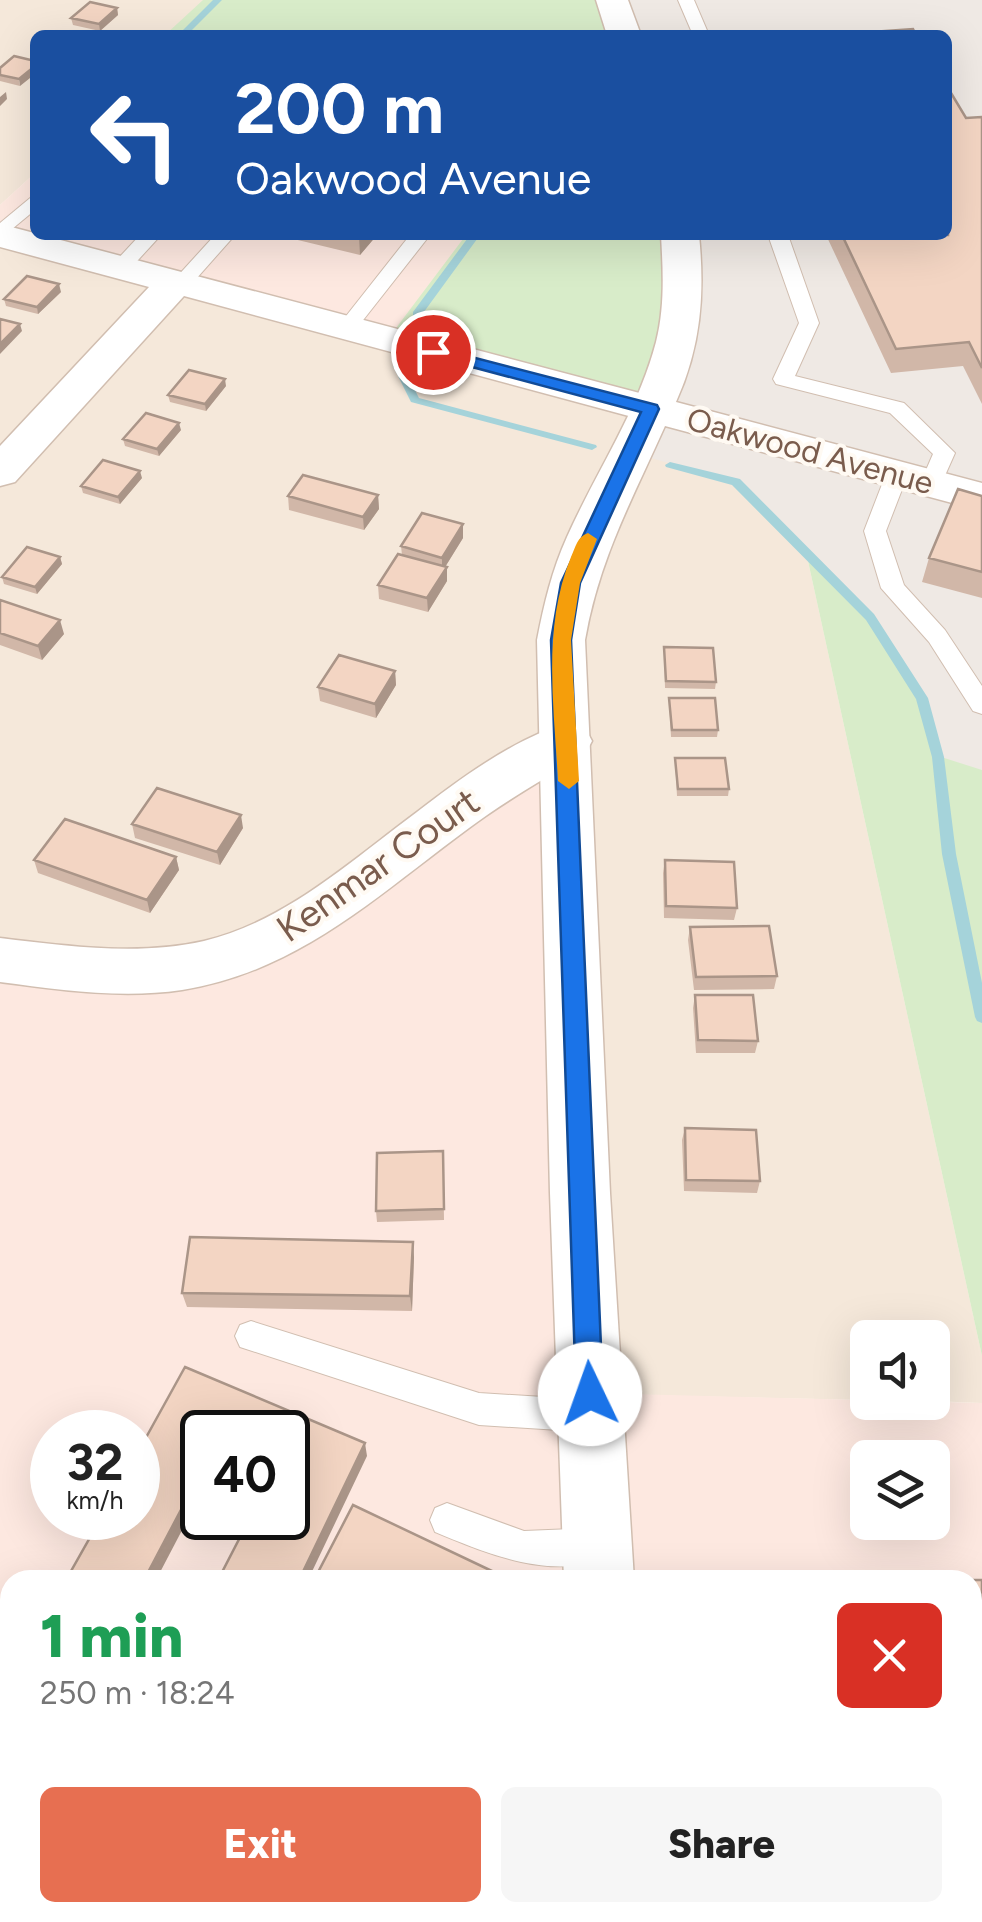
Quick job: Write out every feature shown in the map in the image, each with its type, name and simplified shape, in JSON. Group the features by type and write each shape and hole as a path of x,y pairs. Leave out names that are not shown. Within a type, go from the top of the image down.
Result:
{"street":[{"path":"612,0 622,30"},
{"name":"Oakwood Avenue","path":"0,234 982,497"},
{"path":"598,1562 580,1194 561,640 570,583 671,358 684,293 680,240"},
{"path":"0,472 179,283"},
{"name":"Kenmar Court","path":"0,960 145,971 201,964 241,953 287,934 336,904 481,792 567,741"}],"lane":[{"path":"686,0 700,30"},
{"path":"0,234 30,205"},
{"path":"121,267 146,240"},
{"path":"179,283 220,240"},
{"path":"346,329 416,240"},
{"path":"780,240 809,323 783,379 896,408 944,453 914,479 874,531 893,588 937,636 982,705"},
{"path":"251,1336 479,1409 591,1416"},
{"path":"447,1520 524,1548 598,1562"}],"shaded area":[{"path":"0,0 217,0 187,30 30,30 30,178 0,205"},
{"path":"612,0 982,0 982,1017 870,617 736,482 633,453 679,240 952,240 952,30 622,30"},
{"path":"30,178 30,240 471,240 397,342 0,235 0,205"},
{"path":"0,235 651,409 670,465 736,482 806,552 982,1356 982,1403 950,1402 950,1320 850,1320 850,1400 590,1394 241,953 0,960"},
{"path":"567,741 590,1393 850,1400 850,1420 950,1420 950,1402 982,1403 982,1570 0,1570 0,960 201,964"}],"green space":[{"path":"203,0 612,0 622,30 170,30"},
{"path":"462,240 679,240 651,409 387,340"},
{"path":"806,552 870,617 922,698 938,756 982,770 982,1356"}],"building":[{"path":"90,2 117,8 99,24 71,18"},
{"path":"14,56 30,60 30,70 19,79 0,75 0,68"},
{"path":"952,95 966,118 982,117 982,368 969,342 896,349 844,240 952,240"},
{"path":"27,276 59,284 37,307 4,299"},
{"path":"0,319 20,324 0,344"},
{"path":"189,370 225,379 205,404 168,395"},
{"path":"146,413 179,423 157,449 123,439"},
{"path":"103,460 140,471 118,497 81,486"},
{"path":"303,475 378,495 363,517 288,496"},
{"path":"958,489 982,496 982,572 929,558"},
{"path":"422,513 463,524 442,558 401,546"},
{"path":"27,547 60,557 35,587 2,577"},
{"path":"398,554 447,567 427,598 378,585"},
{"path":"0,600 60,620 38,646 0,633"},
{"path":"664,647 713,648 716,682 666,681"},
{"path":"339,655 395,671 375,704 318,687"},
{"path":"669,698 715,698 718,730 672,730"},
{"path":"675,758 725,758 729,789 678,789"},
{"path":"157,788 241,815 217,852 132,824"},
{"path":"65,819 176,857 147,900 34,860"},
{"path":"665,860 734,862 737,908 666,906"},
{"path":"769,926 777,976 696,977 690,927"},
{"path":"695,995 753,995 758,1041 698,1040"},
{"path":"685,1128 756,1130 760,1181 686,1180"},
{"path":"443,1151 444,1209 376,1211 377,1153"},
{"path":"190,1237 413,1242 410,1296 182,1293"},
{"path":"185,1367 287,1410 180,1410 180,1512 149,1570 72,1570 89,1540 160,1540 160,1412"},
{"path":"310,1420 365,1443 304,1570 223,1570 239,1540 310,1540"},
{"path":"353,1505 490,1570 319,1570"}],"waterway":[{"path":"187,30 218,0"},
{"path":"417,314 471,240"},
{"path":"398,366 415,400 592,447"},
{"path":"670,465 736,482 870,617 922,698 938,757 949,854 982,1017"}],"slow traffic":[{"path":"569,781 561,640 570,583 588,539"}],"route":[{"path":"433,352 651,409 570,583 561,640 590,1394"}]}
